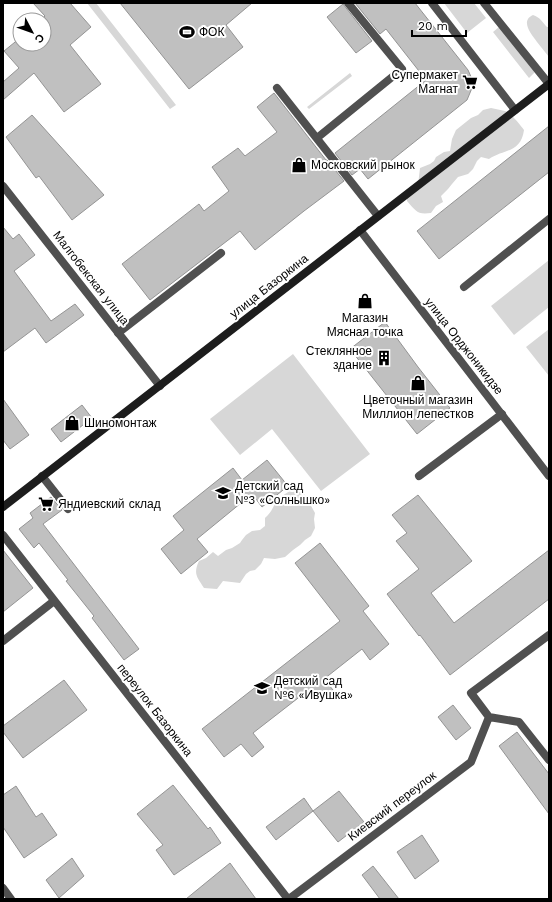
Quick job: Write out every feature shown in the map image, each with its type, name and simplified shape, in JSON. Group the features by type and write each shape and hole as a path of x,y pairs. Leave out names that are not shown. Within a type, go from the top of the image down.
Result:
{"street":[{"path":"317,138 402,69 348,3"},
{"path":"432,3 515,110"},
{"path":"484,3 549,84"},
{"name":"улица Базоркина","path":"3,507 549,84"},
{"path":"277,88 378,216"},
{"name":"Малгобекская улица","path":"3,186 160,386"},
{"path":"464,287 549,219"},
{"name":"улица Орджоникидзе","path":"360,230 549,476"},
{"path":"118,332 221,253"},
{"path":"419,476 502,414"},
{"path":"42,476 68,509"},
{"name":"переулок Базоркина","path":"3,535 288,899"},
{"path":"3,641 54,601"},
{"path":"549,635 471,693 490,717 519,722 549,760"},
{"name":"Киевский переулок","path":"288,899 471,762 490,717"},
{"path":"3,888 11,899"}],"shaded area":[{"path":"87,3 96,3 176,105 170,109"},
{"path":"444,3 474,3 486,18 467,33"},
{"path":"533,15 549,27 549,57 528,28 527,21"},
{"path":"499,27 535,72 529,78 493,32"},
{"path":"350,73 352,76 309,109 307,107"},
{"path":"491,108 507,112 524,130 519,143 516,147 489,159 481,157 468,174 458,177 441,196 443,202 436,206 431,213 417,212 407,201 407,194 418,185 420,168 430,164 436,157 444,152 450,151 452,139 456,130 483,110"},
{"path":"549,260 549,307 514,335 491,306"},
{"path":"549,329 549,376 526,347"},
{"path":"293,354 370,454 321,491 272,429 240,455 210,419"},
{"path":"293,490 301,491 305,495 315,513 315,528 311,536 285,557 275,559 264,558 261,564 255,570 246,574 240,583 223,581 217,589 204,588 199,581 196,572 199,561 206,558 213,552 218,556 240,543 246,535 252,531 260,530 265,526 265,518 271,512 280,497"}],"building":[{"path":"33,3 70,3 91,27 70,45 101,84 64,112 34,73 3,100 3,82 19,68 4,51 12,44 12,52 52,52 52,12 41,12"},
{"name":"ФОК","path":"120,3 252,3 226,25 243,47 189,89"},
{"path":"355,3 415,3 468,70 472,79 472,88 467,100 368,179 360,169 352,175 335,153 426,80 386,29 380,34"},
{"path":"343,4 372,41 356,53 327,17"},
{"path":"274,93 344,181 255,250 240,231 150,300 122,264 199,204 204,211 229,191 212,167 238,148 245,156 277,132 257,107"},
{"path":"32,115 104,195 72,220 39,176 36,178 6,137"},
{"path":"549,126 549,172 439,259 417,231"},
{"path":"3,227 13,239 19,234 35,255 14,271 51,321 75,304 84,315 46,343 35,328 3,352"},
{"path":"385,322 450,408 417,434 350,349"},
{"path":"3,399 29,435 10,449 3,440"},
{"name":"Шиномонтаж","path":"82,405 92,418 61,442 51,429"},
{"path":"267,460 288,486 262,507 252,494 197,539 208,552 181,574 161,549 184,530 173,516 233,468 242,480"},
{"path":"418,495 472,561 431,593 454,623 549,550 549,599 450,675 387,594 419,569 396,541 407,533 392,515"},
{"path":"51,497 62,510 43,524 139,649 124,660 92,618 94,616 66,581 68,580 39,543 34,548 19,529 33,518 30,513"},
{"path":"320,543 369,606 363,611 389,644 370,660 362,649 324,679 333,690 320,700 311,688 253,733 264,747 252,757 241,744 224,757 202,729 340,621 295,563"},
{"path":"3,550 33,588 3,612"},
{"path":"64,680 87,710 23,758 3,732 3,726"},
{"path":"453,705 471,728 456,740 438,717"},
{"path":"517,732 549,774 549,814 499,746"},
{"path":"173,785 208,829 210,827 221,843 174,875 156,850 163,845 137,814"},
{"path":"16,786 36,817 42,813 57,835 24,858 3,827 3,795"},
{"path":"339,791 364,822 338,842 313,811"},
{"path":"304,798 313,811 276,840 266,827"},
{"path":"422,835 439,861 415,879 397,852"},
{"path":"72,858 84,876 59,898 46,880"},
{"path":"230,863 256,899 186,899"},
{"path":"373,866 399,899 380,899 362,875"}],"place":[{"name":"ФОК","path":"187,32"},
{"name":"Супермакет Магнат","path":"470,82"},
{"name":"Московский рынок","path":"299,165"},
{"name":"Магазин Мясная точка","path":"365,301"},
{"name":"Стеклянное здание","path":"384,358"},
{"name":"Цветочный магазин Миллион лепестков","path":"418,383"},
{"name":"Шиномонтаж","path":"72,423"},
{"name":"Детский сад №3 «Солнышко»","path":"223,493"},
{"name":"Яндиевский склад","path":"46,504"},
{"name":"Детский сад №6 «Ивушка»","path":"262,688"}]}
